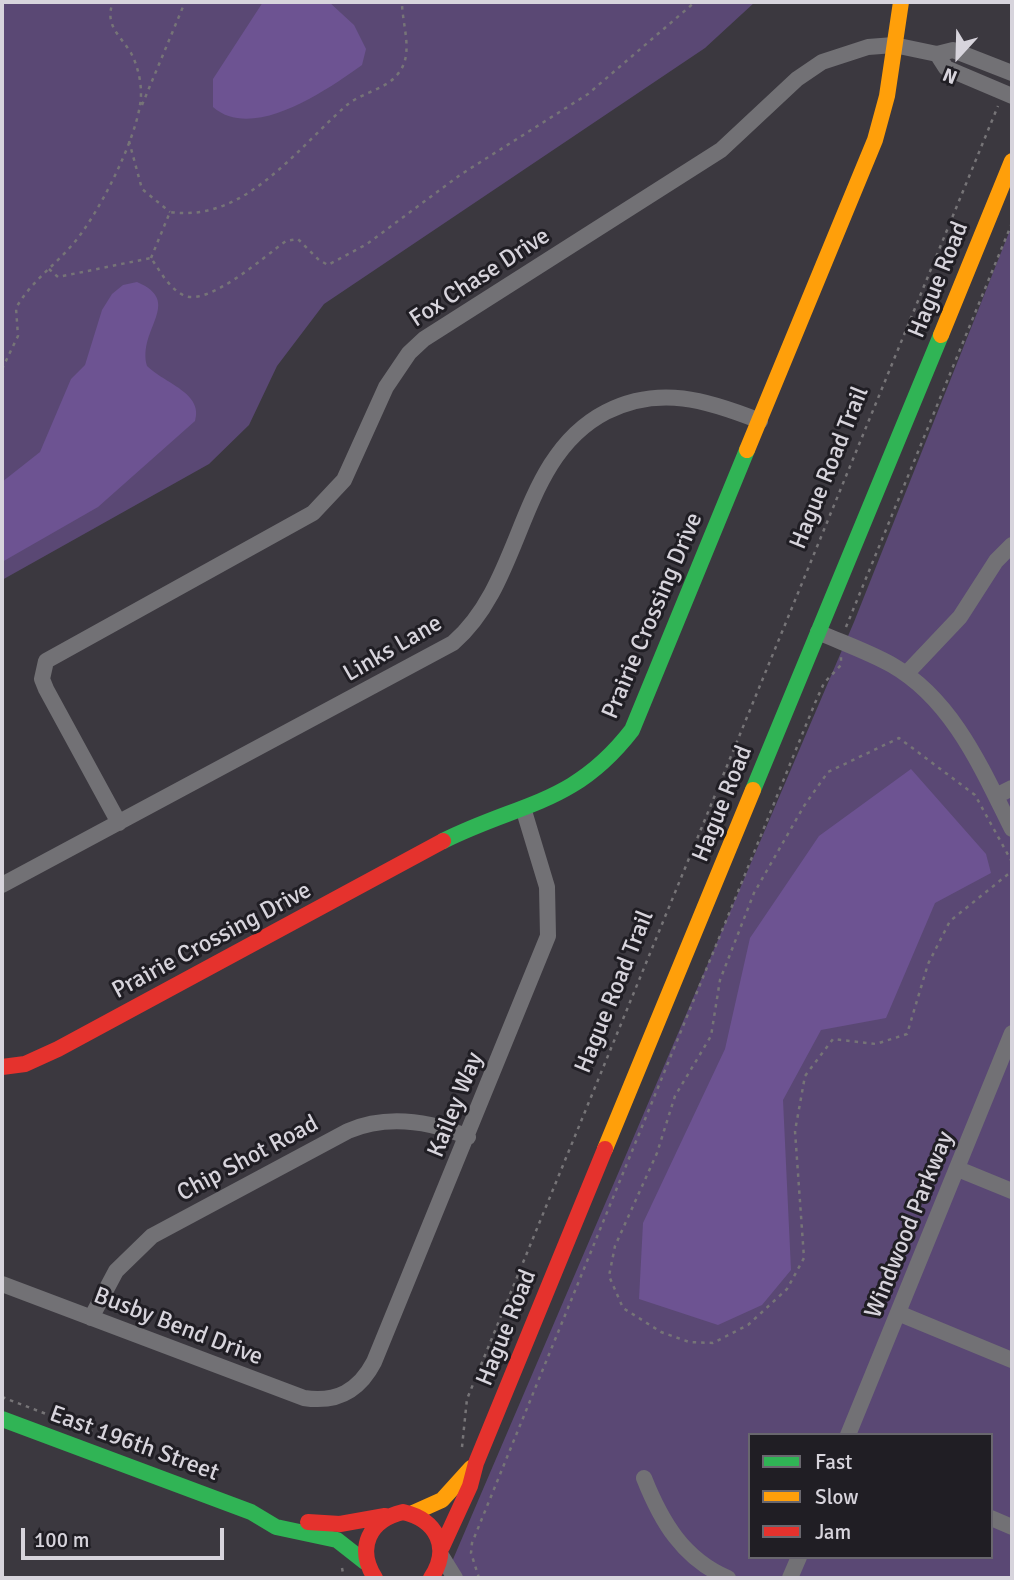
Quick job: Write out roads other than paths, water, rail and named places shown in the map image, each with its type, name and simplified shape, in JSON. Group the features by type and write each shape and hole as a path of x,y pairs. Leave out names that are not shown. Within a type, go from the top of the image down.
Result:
{"main road":[{"name":"Prairie Crossing Drive","path":"2,1067 26,1064 58,1049 452,837 524,811 591,776 607,763 632,730 875,140 887,96 901,2"},
{"name":"Hague Road","path":"432,1578 470,1486 475,1463 1012,161"},
{"name":"East 196th Street","path":"2,1419 251,1512 314,1524 340,1524 413,1513"},
{"name":"Hague Road","path":"413,1513 442,1500 475,1463"},
{"name":"East 196th Street","path":"251,1512 276,1527 337,1540 371,1574"},
{"path":"413,1513 429,1522 442,1552"},
{"path":"371,1574 366,1537 384,1516"}],"street":[{"name":"Fox Chase Drive","path":"119,822 46,689 42,667 51,655 313,513 344,480 386,387 397,368 424,339 721,150 797,79 822,62 868,47 894,45 937,54 953,50 1012,73"},
{"name":"Fox Chase Drive","path":"937,54 946,68 1010,95"},
{"name":"Links Lane","path":"2,885 453,643 474,622 492,598 554,458 581,428 595,418 626,403 666,396 692,397 760,421"},
{"path":"906,674 943,637 996,561 1012,545"},
{"path":"818,632 906,674 942,707 996,796 1012,828"},
{"path":"996,796 1012,788"},
{"name":"Kailey Way","path":"340,1397 360,1383 374,1362 548,936 547,887 524,811"},
{"name":"Windwood Parkway","path":"850,1433 1012,1033"},
{"name":"Chip Shot Road","path":"91,1318 116,1271 152,1236 348,1131 363,1125 398,1121 432,1124 468,1137"},
{"path":"958,1169 1012,1191"},
{"name":"Busby Bend Drive","path":"2,1284 304,1398 340,1397"},
{"path":"898,1313 1012,1360"},
{"path":"644,1478 659,1517 673,1536 710,1571 728,1578"},
{"path":"993,1519 1012,1527"},
{"path":"442,1552 454,1578"},
{"path":"790,1578 798,1559"}]}
